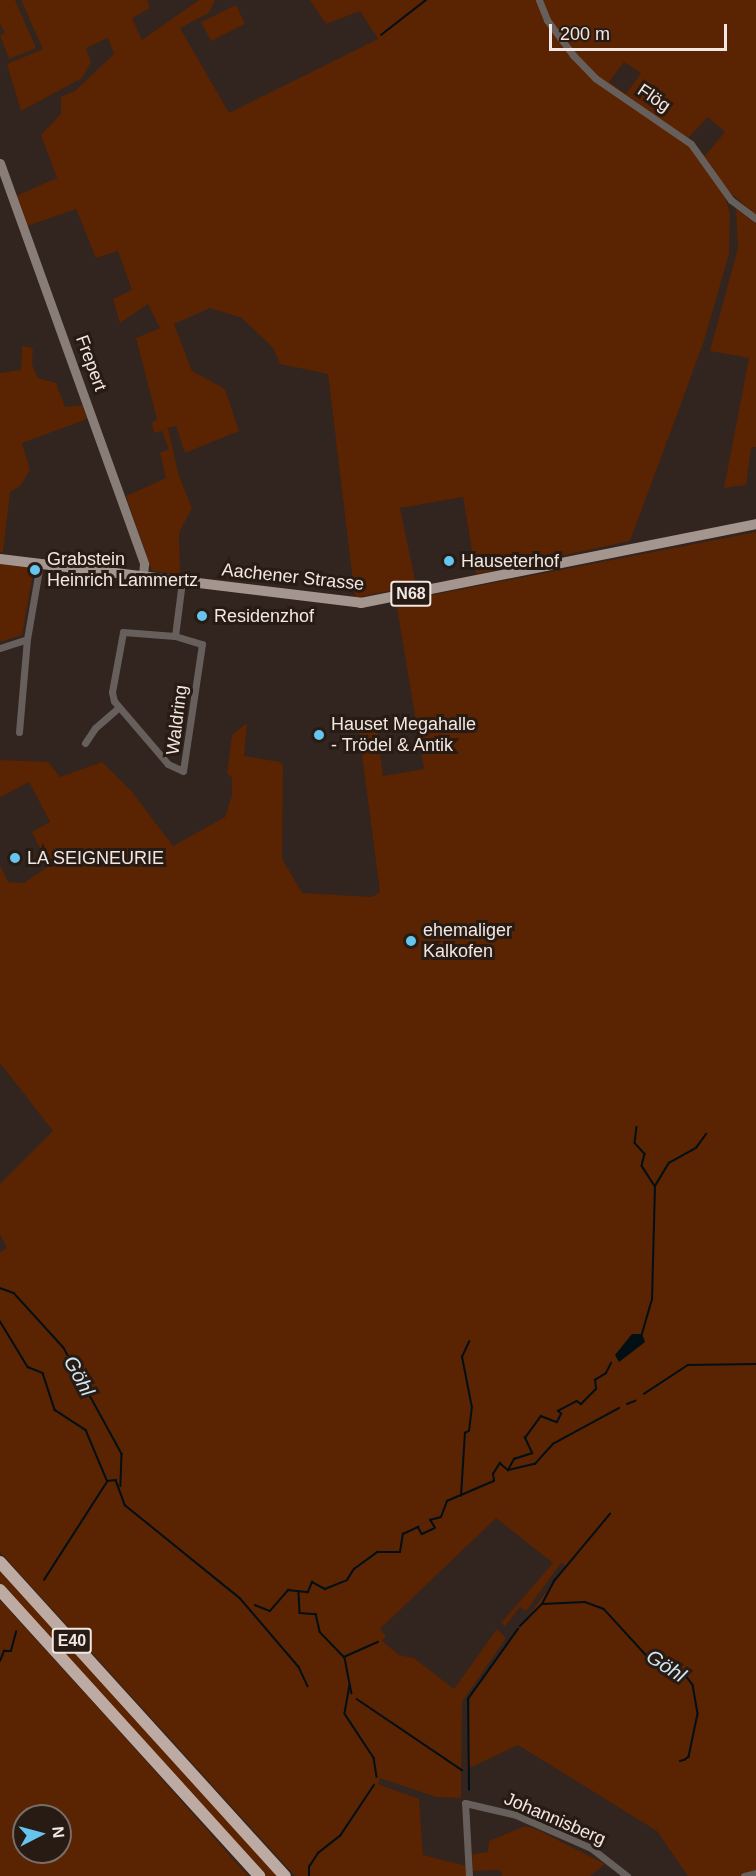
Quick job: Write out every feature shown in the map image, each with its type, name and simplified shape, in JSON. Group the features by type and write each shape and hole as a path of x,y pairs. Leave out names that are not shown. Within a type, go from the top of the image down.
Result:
{"highway":[{"name":"E40","path":"0,1562 285,1876"},
{"name":"E40","path":"0,1590 259,1876"}],"main road":[{"name":"Aachener Strasse","path":"0,559 333,601 376,602 756,524"}],"street":[{"name":"Flög","path":"539,0 553,28 580,63 595,78 691,144 731,200 756,219"},
{"name":"Frepert","path":"0,163 142,557 143,576"},
{"path":"19,732 27,639 40,564"},
{"path":"175,636 182,581"},
{"name":"Waldring","path":"129,631 175,636 202,644 186,769 181,772 168,764 118,708 112,692 120,636 129,631"},
{"path":"0,648 27,639"},
{"path":"85,743 95,728 118,708"},
{"name":"Johannisberg","path":"470,1876 465,1803 516,1815 572,1839 602,1853 627,1876"},
{"path":"744,1876 756,1873"}],"shaded area":[{"path":"0,0 15,0 36,48 9,59 0,35 5,33 0,23"},
{"path":"21,0 147,0 150,8 132,18 142,40 199,0 215,0 209,13 180,28 229,113 378,39 360,11 326,24 310,0 756,0 756,215 727,190 724,194 730,214 729,254 703,344 630,541 476,574 463,497 400,508 416,585 355,598 328,374 280,364 273,348 242,318 210,308 174,324 192,371 225,389 239,431 185,453 176,426 168,428 178,473 192,508 179,533 180,574 152,571 126,496 166,478 160,453 169,449 162,431 154,433 152,423 157,419 136,338 160,328 148,304 120,323 113,299 132,290 118,251 96,258 76,209 27,226 16,196 57,178 41,135 61,114 61,97 75,91 114,54 108,38 86,48 91,62 82,78 21,111 7,64 43,49","holes":["624,62 641,73 626,94 609,82","708,117 725,132 705,156 687,139"]},
{"path":"236,5 245,24 211,41 201,22"},
{"path":"736,209 756,224 756,447 751,448 746,485 724,488 749,358 710,351 738,248"},
{"path":"22,346 33,348 32,365 38,378 56,383 65,407 82,405 87,419 22,443 30,470 20,486 10,492 3,552 0,552 0,373 21,370"},
{"path":"756,532 756,1870 741,1876 688,1876 657,1831 518,1745 467,1769 470,1696 565,1566 561,1563 526,1611 520,1607 505,1626 501,1623 553,1563 496,1518 380,1629 386,1635 382,1641 399,1655 414,1658 454,1689 497,1629 506,1638 462,1702 461,1798 436,1797 380,1778 378,1784 419,1799 423,1855 466,1866 466,1876 295,1876 0,1552 0,1252 7,1248 0,1234 0,1184 53,1131 0,1063 0,865 8,882 24,883 49,866 32,832 50,822 29,782 0,797 0,760 48,762 60,777 102,762 132,792 173,846 225,817 232,795 232,777 227,774 232,735 247,723 244,756 280,762 283,766 282,859 302,893 372,897 380,892 359,728 365,719 376,722 383,776 424,769 396,602"},
{"path":"0,564 34,568 22,635 0,642"},
{"path":"632,1334 642,1334 645,1342 619,1362 615,1355"},
{"path":"0,1567 280,1876 263,1876 0,1585"},
{"path":"0,1600 121,1733 248,1876 0,1876"},
{"path":"525,1826 538,1830 605,1864 590,1876 502,1876 500,1870 473,1871 472,1854 488,1852 489,1841"}],"waterway":[{"path":"381,35 426,0"},
{"path":"637,1127 635,1143 645,1154 642,1166 655,1186"},
{"path":"642,1334 652,1300 655,1186 669,1163 696,1148 706,1134"},
{"name":"Göhl","path":"0,1288 14,1293 64,1348 122,1454 121,1486"},
{"name":"Göhl","path":"0,1321 28,1367 43,1373 55,1410 86,1430 107,1480"},
{"name":"Göhl","path":"461,1496 465,1433 469,1431 472,1408 462,1357 469,1342"},
{"name":"Göhl","path":"255,1605 270,1611 288,1590 308,1592 312,1582 325,1589 347,1580 354,1569 377,1552 400,1552 403,1534 418,1527 422,1534 435,1528 430,1520 441,1517 447,1501 494,1481 493,1474 500,1463 508,1470 514,1459 532,1453 525,1438 541,1416 557,1422 561,1414 558,1411 577,1401 581,1404 596,1389 595,1380 606,1373 611,1363"},
{"path":"644,1394 688,1365 756,1364"},
{"path":"627,1404 635,1401"},
{"path":"508,1470 535,1464 553,1444 619,1408"},
{"name":"Göhl","path":"107,1481 116,1480 125,1505 240,1598 299,1667 308,1686"},
{"name":"Göhl","path":"44,1580 107,1482"},
{"name":"Göhl","path":"542,1604 555,1580 610,1514"},
{"name":"Göhl","path":"299,1593 300,1613 316,1614 320,1632 344,1657 378,1642"},
{"name":"Göhl","path":"520,1626 542,1604 585,1602 604,1609 647,1656 684,1673 693,1685 698,1714 689,1757 685,1760"},
{"path":"469,1790 468,1699 518,1629"},
{"name":"Göhl","path":"0,1661 4,1651 11,1651 16,1632"},
{"path":"345,1658 352,1693"},
{"name":"Göhl","path":"350,1685 345,1714 374,1758 377,1777"},
{"path":"357,1699 462,1770"},
{"name":"Göhl","path":"680,1761 684,1760"},
{"name":"Göhl","path":"309,1876 309,1867 318,1853 340,1836 374,1785"}],"place":[{"name":"Hauseterhof","path":"449,561"},
{"name":"Grabstein Heinrich Lammertz","path":"35,570"},
{"name":"Residenzhof","path":"202,616"},
{"name":"Hauset Megahalle - Trödel & Antik","path":"319,735"},
{"name":"LA SEIGNEURIE","path":"15,858"},
{"name":"ehemaliger Kalkofen","path":"411,941"}]}
